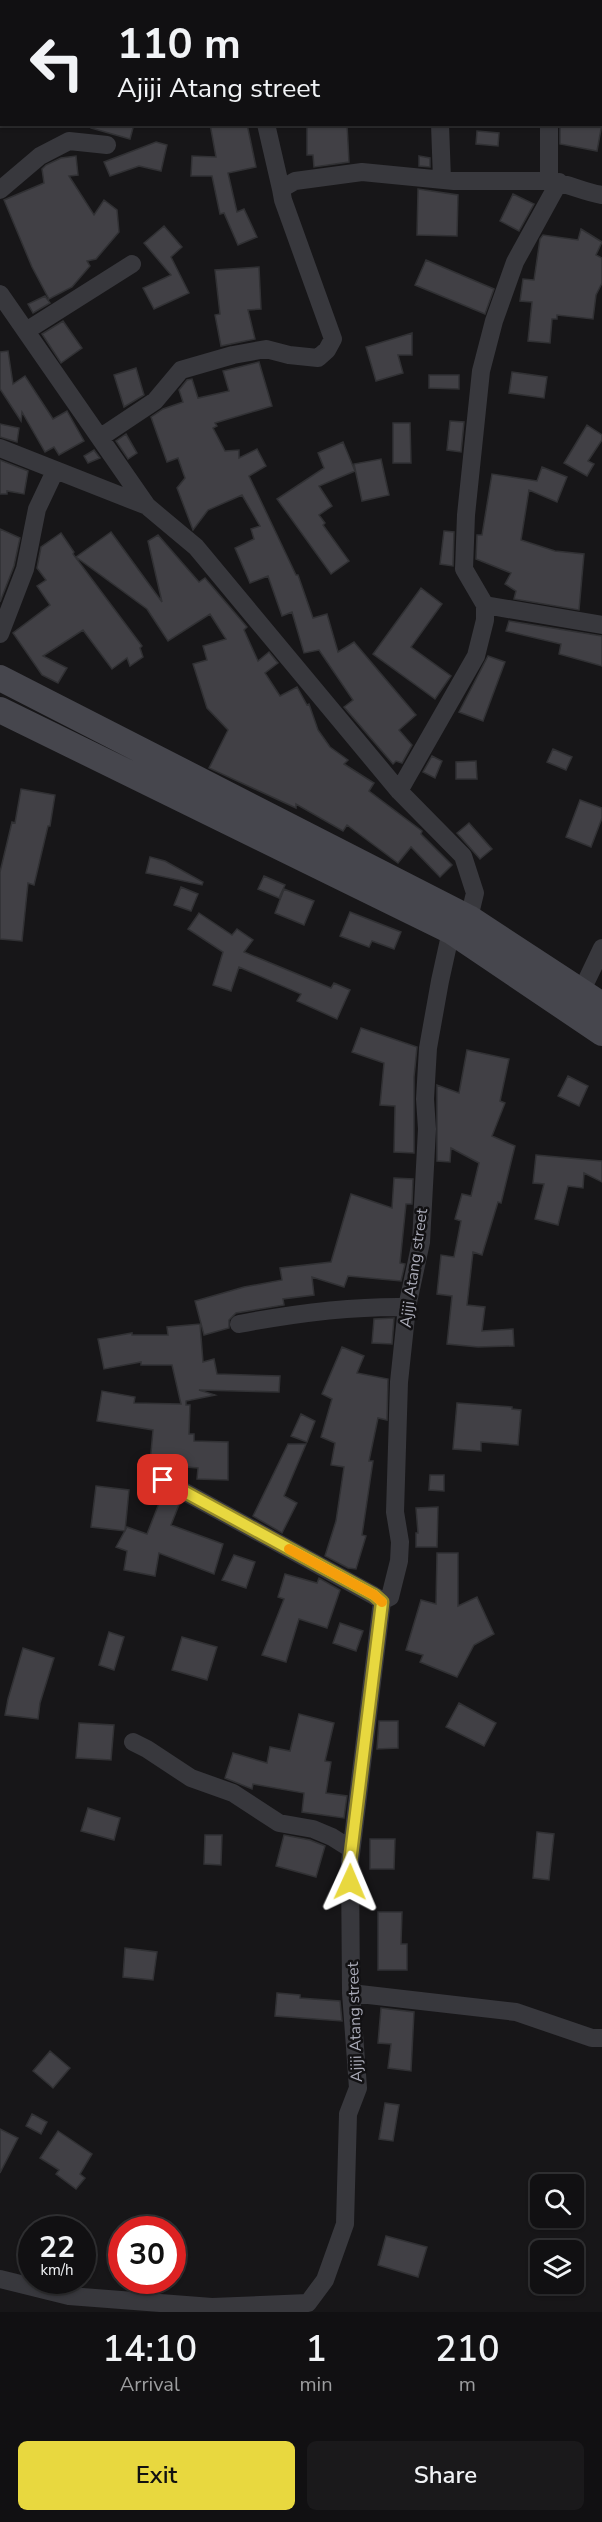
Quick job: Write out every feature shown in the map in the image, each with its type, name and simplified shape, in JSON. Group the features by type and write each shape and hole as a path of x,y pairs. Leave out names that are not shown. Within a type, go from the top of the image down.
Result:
{"main road":[{"path":"0,678 582,990 602,1005"},
{"path":"0,710 460,924 602,1033"}],"street":[{"path":"101,437 155,401 181,370 233,355 266,349 289,356 318,358 327,350 333,339 283,200 266,126"},
{"path":"440,126 442,180"},
{"path":"399,791 476,656 485,620 485,605 464,569 466,515 481,371 494,321 515,262 554,182 549,126"},
{"path":"0,190 40,156 69,141 107,145"},
{"path":"281,189 295,181 362,172 442,180 554,182 582,192 602,195"},
{"path":"26,331 132,264"},
{"path":"0,294 147,506"},
{"path":"0,448 147,506"},
{"path":"0,634 24,569 37,509 55,471"},
{"name":"Ajiji Atang street","path":"0,2279 69,2296 176,2308 308,2303 325,2280 345,2224 348,2114 358,2088 351,1993 350,1862 382,1602 390,1597 399,1561 400,1542 395,1512 399,1382 407,1307 421,1242 427,1129 425,1100 428,1048 440,981 460,924 475,893 463,856 399,791 196,547 147,506"},
{"path":"485,605 602,625"},
{"path":"582,990 602,948"},
{"path":"240,1324 291,1314 343,1308 407,1307"},
{"path":"163,1480 374,1595 382,1602"},
{"path":"132,1742 147,1749 191,1779 233,1793 279,1823 313,1829 351,1849"},
{"path":"351,1993 516,2012 592,2038 602,2038"}],"building":[{"path":"92,126 133,126 130,139 91,128"},
{"path":"210,126 247,126 256,167 228,173 237,212 244,209 257,237 238,245 224,213 220,214 212,176 191,176 192,156 216,157"},
{"path":"307,126 347,126 349,162 314,167 313,155 307,155"},
{"path":"560,126 602,126 597,151 560,144"},
{"path":"477,131 499,133 498,146 476,144"},
{"path":"156,142 167,145 161,171 139,166 110,176 104,162"},
{"path":"76,156 78,175 69,176 94,215 104,200 117,210 119,232 96,259 87,261 90,266 72,287 49,299 32,267 4,200 44,183 42,169 46,165 61,158"},
{"path":"419,156 430,158 430,167 419,166"},
{"path":"418,189 458,195 457,236 417,235"},
{"path":"513,194 534,204 519,231 500,221"},
{"path":"164,226 182,247 171,257 189,293 154,309 143,288 171,275 144,243"},
{"path":"581,229 602,242 596,255 602,258 602,283 596,295 593,319 557,315 557,319 552,319 550,343 528,341 532,302 520,301 523,279 534,280 540,239 543,235 578,240"},
{"path":"426,260 494,289 485,314 415,285"},
{"path":"259,267 261,309 248,310 255,339 221,346 215,315 220,314 215,270"},
{"path":"45,296 50,303 33,313 28,304"},
{"path":"63,321 82,348 61,363 42,334"},
{"path":"412,333 412,355 398,355 403,373 376,381 366,347"},
{"path":"8,351 13,384 25,376 53,419 67,411 84,441 59,455 54,447 45,452 22,412 21,421 0,389 0,352"},
{"path":"259,362 272,406 215,423 217,426 213,428 225,451 239,450 239,458 257,449 266,466 249,476 298,575 313,618 327,614 338,652 354,642 416,715 399,730 412,745 402,763 396,761 393,764 344,707 353,700 319,650 304,653 292,612 282,616 268,576 250,583 235,548 254,539 251,529 260,526 242,495 208,510 193,530 177,488 185,478 178,458 167,462 151,417 163,409 183,402 179,390 187,380 192,379 198,398 229,391 223,371"},
{"path":"136,368 144,395 124,407 114,375"},
{"path":"512,372 547,377 544,398 509,393"},
{"path":"429,375 459,375 459,389 429,388"},
{"path":"450,421 464,422 461,452 447,450"},
{"path":"393,423 410,423 411,463 393,463"},
{"path":"0,424 19,428 17,442 0,437"},
{"path":"587,425 602,435 602,440 588,461 594,464 587,476 564,463"},
{"path":"126,434 137,453 128,459 116,441"},
{"path":"343,442 355,471 319,486 332,506 319,515 325,523 323,525 349,561 331,574 277,499 324,468 318,453"},
{"path":"94,450 100,458 88,463 84,456"},
{"path":"381,459 389,495 362,501 354,464"},
{"path":"0,460 28,471 24,494 7,491 7,494 0,494"},
{"path":"542,467 567,477 557,502 529,490 521,540 555,551 584,554 579,610 514,599 516,591 505,584 511,573 476,559 477,535 482,535 492,474 537,481"},
{"path":"0,529 20,538 14,566 0,602"},
{"path":"444,531 454,532 453,566 440,564"},
{"path":"111,532 162,602 148,541 158,535 199,582 205,578 247,627 244,630 258,661 269,652 278,663 265,673 280,696 297,687 307,705 309,704 318,730 330,747 348,760 344,764 374,783 369,791 422,831 421,834 452,865 440,877 411,847 398,863 347,825 343,831 296,804 296,808 209,768 228,730 207,708 193,664 207,660 203,646 226,639 210,614 168,641 147,609 76,557"},
{"path":"61,533 74,552 73,554 142,646 140,648 143,657 130,666 127,658 112,669 83,630 43,656 67,668 58,683 42,675 13,633 50,605 37,586 46,580 37,568 41,547"},
{"path":"421,588 442,604 411,647 451,676 435,699 373,654"},
{"path":"509,621 602,636 602,666 559,654 561,644 506,631"},
{"path":"488,656 505,662 483,721 459,712"},
{"path":"553,749 572,757 566,770 547,762"},
{"path":"432,756 442,761 435,778 423,772"},
{"path":"476,761 477,779 456,779 456,762"},
{"path":"21,789 55,795 50,826 48,826 34,885 28,883 22,941 0,939 0,872 12,822 15,823"},
{"path":"580,800 602,808 602,818 591,847 566,837"},
{"path":"469,823 492,849 480,859 457,833"},
{"path":"150,857 165,861 203,882 202,885 146,873"},
{"path":"264,876 285,885 279,898 258,889"},
{"path":"181,887 198,894 191,911 174,905"},
{"path":"284,889 314,901 304,925 275,913"},
{"path":"350,912 401,932 394,949 372,941 369,947 340,936"},
{"path":"199,913 232,935 237,929 253,940 244,952 331,988 334,983 350,990 337,1019 297,1001 301,994 239,967 231,991 213,985 223,952 188,929"},
{"path":"361,1028 417,1047 414,1077 414,1153 394,1152 395,1106 380,1105 384,1063 352,1052"},
{"path":"467,1050 509,1059 500,1101 505,1103 492,1136 515,1146 501,1203 498,1202 482,1255 473,1252 467,1305 485,1307 482,1331 513,1329 514,1346 478,1347 447,1344 452,1296 437,1294 441,1255 454,1257 461,1221 455,1219 462,1194 471,1196 479,1163 451,1148 450,1162 437,1161 437,1085 459,1093"},
{"path":"568,1076 588,1086 579,1106 558,1096"},
{"path":"536,1155 602,1161 602,1182 584,1173 583,1188 568,1186 558,1225 535,1219 544,1184 533,1183"},
{"path":"394,1178 413,1179 412,1204 406,1204 400,1263 405,1264 401,1281 348,1276 344,1287 312,1277 314,1295 283,1299 284,1305 236,1313 229,1320 229,1328 204,1335 195,1301 244,1287 282,1280 280,1268 331,1262 351,1194 392,1208"},
{"path":"394,1318 392,1344 372,1343 374,1319"},
{"path":"200,1324 203,1362 214,1359 217,1374 280,1376 279,1392 199,1390 215,1395 186,1401 186,1405 190,1405 189,1434 194,1434 194,1441 228,1442 228,1480 197,1479 198,1468 150,1464 153,1430 97,1421 102,1391 135,1397 134,1403 181,1404 172,1365 141,1365 141,1362 104,1369 98,1339 132,1333 132,1335 168,1335 167,1327"},
{"path":"342,1347 364,1356 357,1373 388,1379 387,1420 378,1418 369,1461 373,1461 362,1535 366,1536 356,1569 348,1568 325,1556 336,1521 344,1467 331,1465 335,1443 321,1437 332,1399 322,1394"},
{"path":"457,1403 512,1407 512,1409 521,1410 518,1445 481,1442 481,1451 453,1449"},
{"path":"301,1414 315,1421 307,1442 291,1436"},
{"path":"288,1444 306,1444 284,1496 297,1503 282,1533 253,1516"},
{"path":"430,1475 444,1475 444,1491 429,1490"},
{"path":"96,1486 129,1490 125,1531 91,1527"},
{"path":"163,1493 180,1502 171,1525 223,1544 214,1574 159,1553 155,1576 124,1570 127,1551 116,1547 127,1527 147,1534"},
{"path":"438,1507 437,1547 416,1547 416,1533 418,1533 416,1508"},
{"path":"437,1553 458,1553 458,1606 477,1597 494,1634 474,1645 457,1677 420,1662 423,1655 406,1650 421,1600 436,1604"},
{"path":"234,1555 255,1562 246,1588 222,1580"},
{"path":"285,1574 317,1583 319,1578 340,1590 327,1628 299,1619 286,1662 262,1655 284,1599 278,1597"},
{"path":"340,1623 363,1631 356,1651 333,1643"},
{"path":"109,1632 124,1637 114,1670 99,1665"},
{"path":"182,1637 217,1647 207,1680 172,1670"},
{"path":"23,1648 54,1658 40,1703 38,1719 5,1715"},
{"path":"459,1703 496,1723 484,1746 446,1727"},
{"path":"299,1714 334,1723 325,1761 331,1762 326,1793 347,1796 344,1818 302,1812 304,1793 253,1784 252,1789 225,1778 233,1753 267,1763 270,1747 290,1751"},
{"path":"379,1721 398,1721 398,1748 377,1749"},
{"path":"79,1723 114,1725 111,1760 76,1758"},
{"path":"88,1808 120,1818 114,1840 81,1831"},
{"path":"537,1832 554,1834 549,1880 533,1878"},
{"path":"205,1835 222,1835 221,1865 204,1864"},
{"path":"284,1835 310,1840 325,1846 316,1877 276,1866"},
{"path":"370,1839 395,1839 394,1869 370,1869"},
{"path":"378,1912 402,1912 401,1944 407,1944 407,1970 378,1970"},
{"path":"125,1948 157,1952 153,1980 123,1977"},
{"path":"277,1993 300,1995 300,1998 340,2001 342,2021 275,2016"},
{"path":"381,2008 414,2012 411,2071 388,2068 391,2044 378,2043"},
{"path":"50,2051 70,2068 53,2088 33,2071"},
{"path":"385,2103 399,2105 393,2141 379,2139"},
{"path":"32,2114 47,2122 41,2134 26,2126"},
{"path":"0,2129 18,2138 0,2173"},
{"path":"58,2131 92,2154 80,2174 85,2178 76,2189 56,2174 59,2170 40,2158"},
{"path":"386,2236 427,2247 418,2277 378,2265"}],"slow traffic":[{"path":"289,1549 374,1595 382,1602"}],"route":[{"path":"163,1480 374,1595 382,1602 367,1712 350,1862 350,1882"}]}
